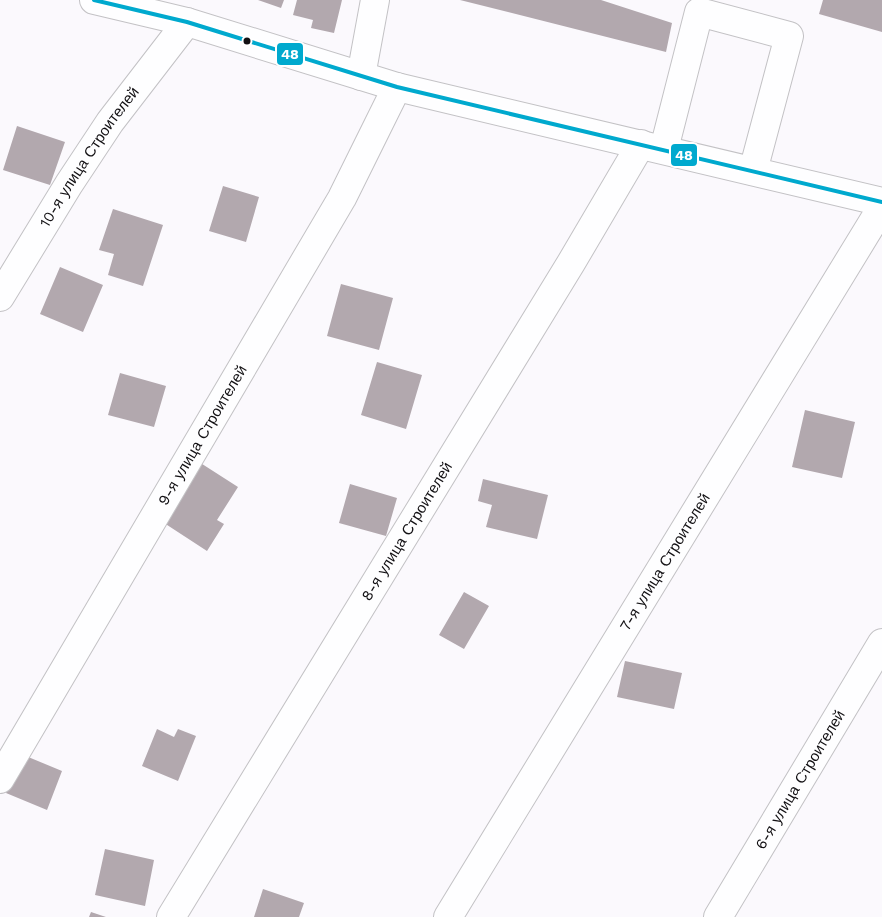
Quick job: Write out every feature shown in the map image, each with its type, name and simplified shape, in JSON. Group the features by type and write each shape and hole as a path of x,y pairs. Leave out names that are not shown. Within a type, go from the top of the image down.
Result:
{"street":[{"path":"94,0 187,22 397,87 882,202"},
{"path":"361,76 375,0"},
{"name":"8-я улица Строителей","path":"170,917 566,272 652,146 699,12 789,36 753,171"},
{"name":"10-я улица Строителей","path":"0,297 69,184 110,122 187,22"},
{"name":"9-я улица Строителей","path":"0,779 342,198 397,87"},
{"name":"7-я улица Строителей","path":"448,917 882,207"},
{"name":"6-я улица Строителей","path":"718,917 882,643"}],"building":[{"path":"258,0 284,0 281,8"},
{"path":"297,0 342,0 334,33 311,28 313,20 293,15"},
{"path":"460,0 601,0 672,23 666,52"},
{"path":"823,0 882,0 882,32 819,14"},
{"path":"17,126 65,142 50,185 3,170"},
{"path":"223,186 259,197 246,242 209,231"},
{"path":"113,209 163,225 143,286 108,275 114,254 99,250"},
{"path":"60,267 103,285 83,332 40,314"},
{"path":"341,284 393,298 379,350 327,336"},
{"path":"377,362 422,375 406,429 361,415"},
{"path":"120,373 166,386 154,427 108,415"},
{"path":"805,410 855,422 842,478 792,467"},
{"path":"199,462 238,487 217,520 224,524 207,551 161,521"},
{"path":"483,479 548,495 537,539 486,527 492,505 478,501"},
{"path":"350,484 397,498 386,536 339,523"},
{"path":"464,592 489,606 464,649 439,635"},
{"path":"625,661 682,673 674,709 617,697"},
{"path":"157,729 174,737 178,729 196,736 178,781 142,766"},
{"path":"21,754 62,771 47,810 6,793"},
{"path":"105,849 154,860 145,906 95,895"},
{"path":"263,889 304,903 299,917 254,917"},
{"path":"91,912 106,917 89,917"}],"transit line":[{"name":"48","path":"94,0 187,22 397,87 882,202"}]}
